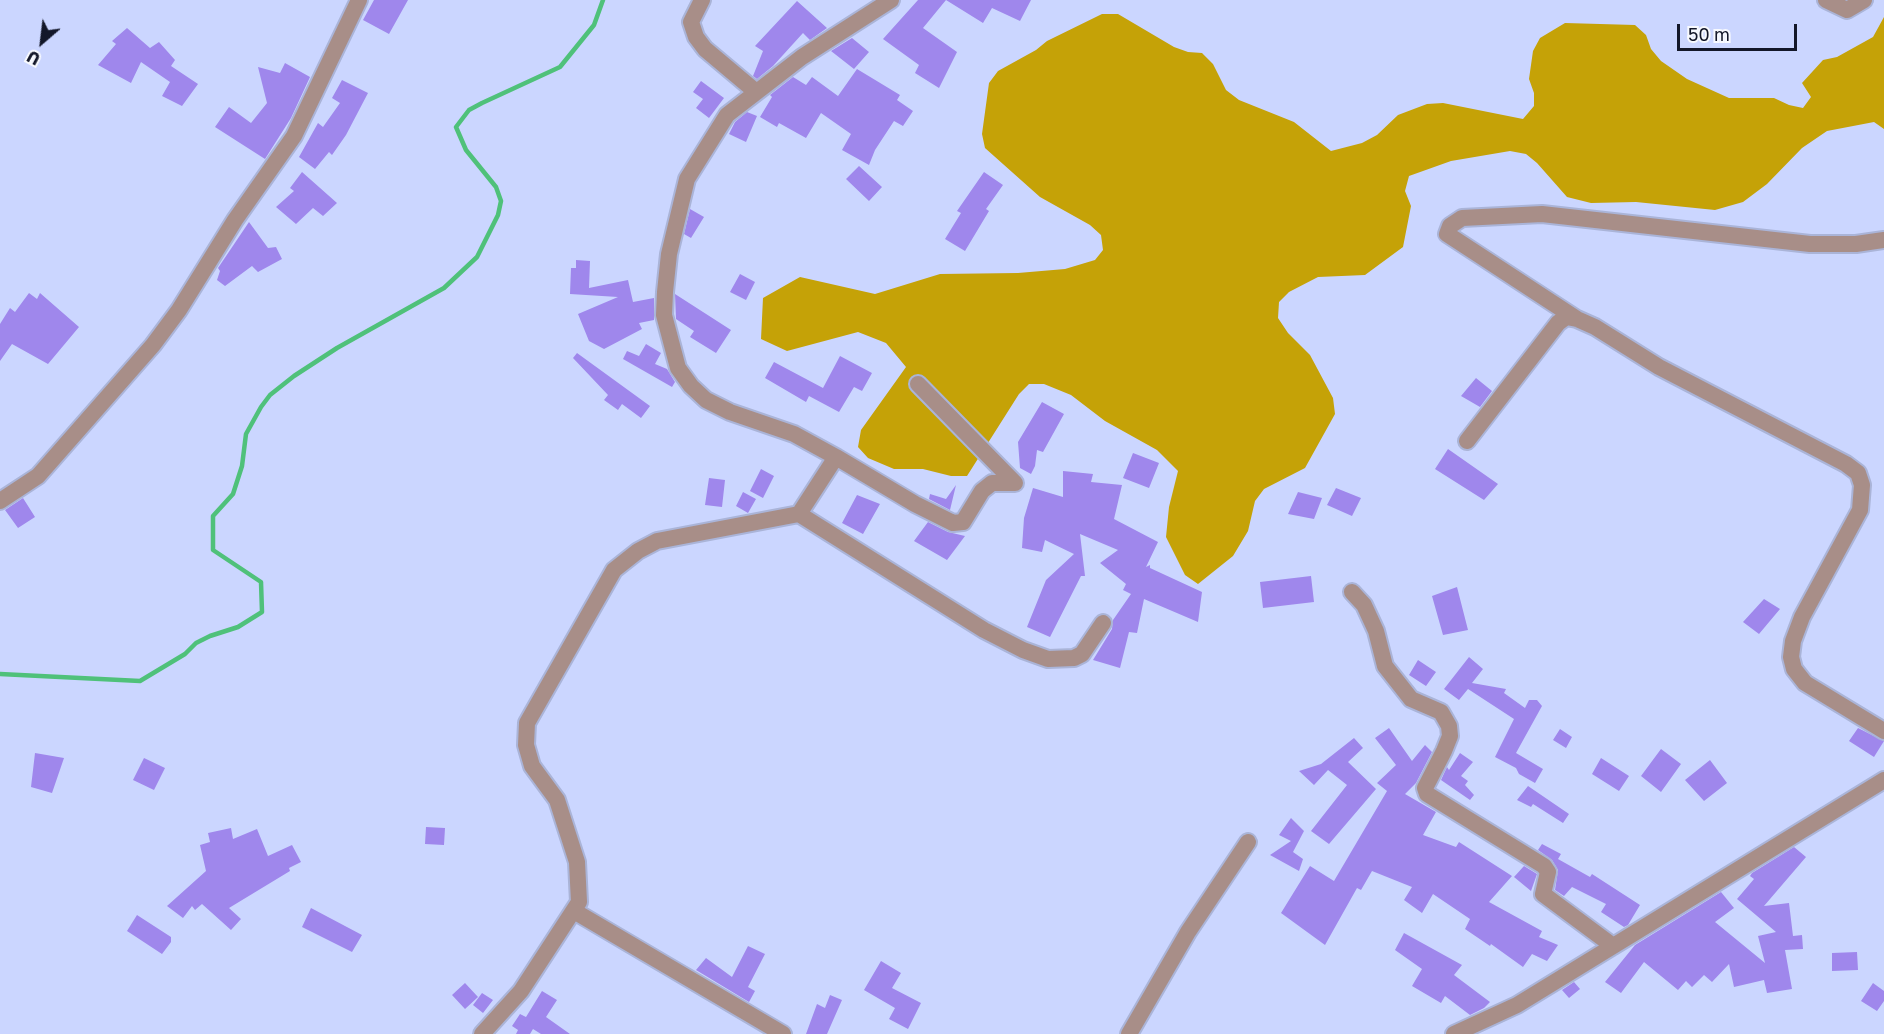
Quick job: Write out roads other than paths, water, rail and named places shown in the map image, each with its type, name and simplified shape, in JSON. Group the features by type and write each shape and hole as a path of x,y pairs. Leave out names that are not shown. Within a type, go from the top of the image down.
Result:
{"street":[{"path":"0,501 38,476 153,345 179,310 235,220 294,136 359,0"},
{"path":"702,0 691,22 696,37 705,49 755,91"},
{"path":"891,0 842,29 755,91 727,115 687,179 669,254 664,315 678,368 691,386 706,400 730,412 794,434 923,509 954,523 963,522 982,491 992,483 1015,483 918,384"},
{"path":"1826,0 1847,10 1864,0"},
{"path":"1884,240 1856,244 1810,244 1542,214 1462,218 1450,226 1447,234 1577,319 1659,367 1846,464 1858,473 1863,496 1860,510 1802,617 1793,641 1791,657 1794,669 1805,683 1884,731"},
{"path":"1467,441 1558,322 1566,317 1577,319"},
{"path":"799,514 836,457"},
{"path":"482,1034 521,991 579,902 577,862 557,800 532,766 526,745 527,723 534,707 615,570 631,556 657,541 799,514 984,630 1023,650 1048,659 1074,658 1082,654 1103,623"},
{"path":"1353,592 1364,605 1376,631 1385,666 1411,699 1442,712 1449,726 1450,736 1425,788 1427,794 1544,866 1548,872 1543,894 1613,946"},
{"path":"1454,1034 1517,1005 1884,780"},
{"path":"1129,1034 1188,932 1248,842"},
{"path":"573,911 783,1034"}],"waterway":[{"path":"0,674 140,681 185,654 196,643 238,627 262,612 261,582 213,550 213,516 233,494 242,466 246,434 261,407 270,395 294,376 337,348 444,288 477,257 498,215 501,201 496,187 466,150 456,127 469,110 560,67 594,25 603,0"}]}
